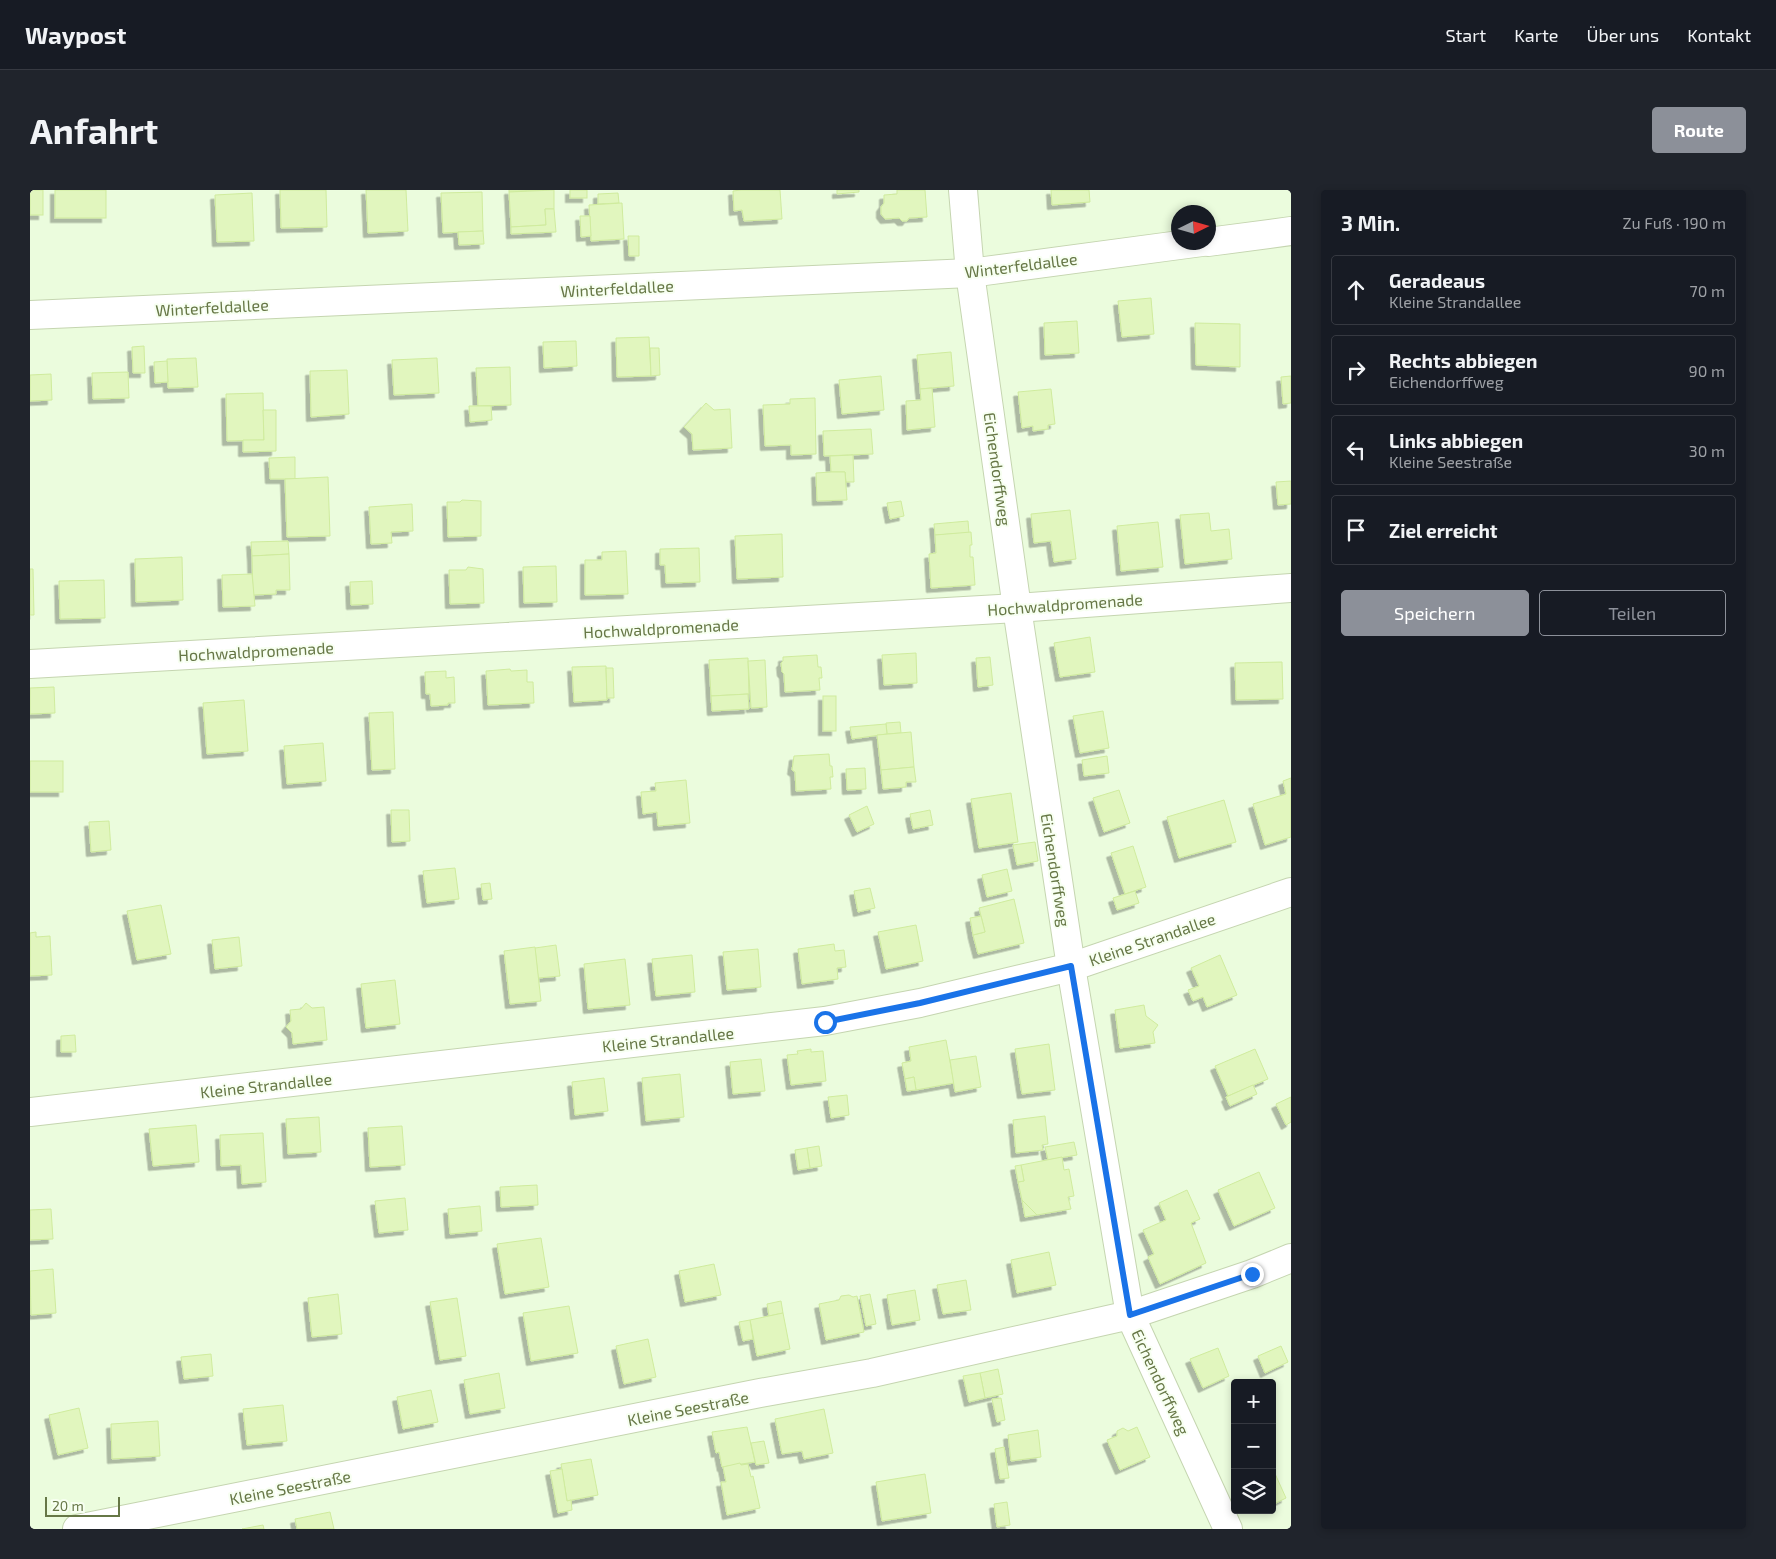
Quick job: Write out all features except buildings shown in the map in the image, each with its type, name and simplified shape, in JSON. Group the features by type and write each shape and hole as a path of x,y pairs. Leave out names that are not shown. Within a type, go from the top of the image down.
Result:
{"street":[{"name":"Eichendorffweg","path":"963,190 970,273 1017,608 1071,966 1130,1315 1228,1529"},
{"path":"1216,241 1291,231"},
{"name":"Winterfeldallee","path":"30,315 970,273 1171,246"},
{"name":"Hochwaldpromenade","path":"30,664 1017,608 1291,588"},
{"name":"Kleine Strandallee","path":"30,1112 825,1022 920,1003 1071,966 1291,892"},
{"name":"Kleine Seestraße","path":"77,1529 760,1393 872,1373 1130,1315 1252,1274 1291,1258"}],"shaded area":[{"path":"30,190 1291,190 1291,1529 30,1529"}],"route":[{"path":"825,1022 920,1003 1071,966 1130,1315 1252,1274"}]}
